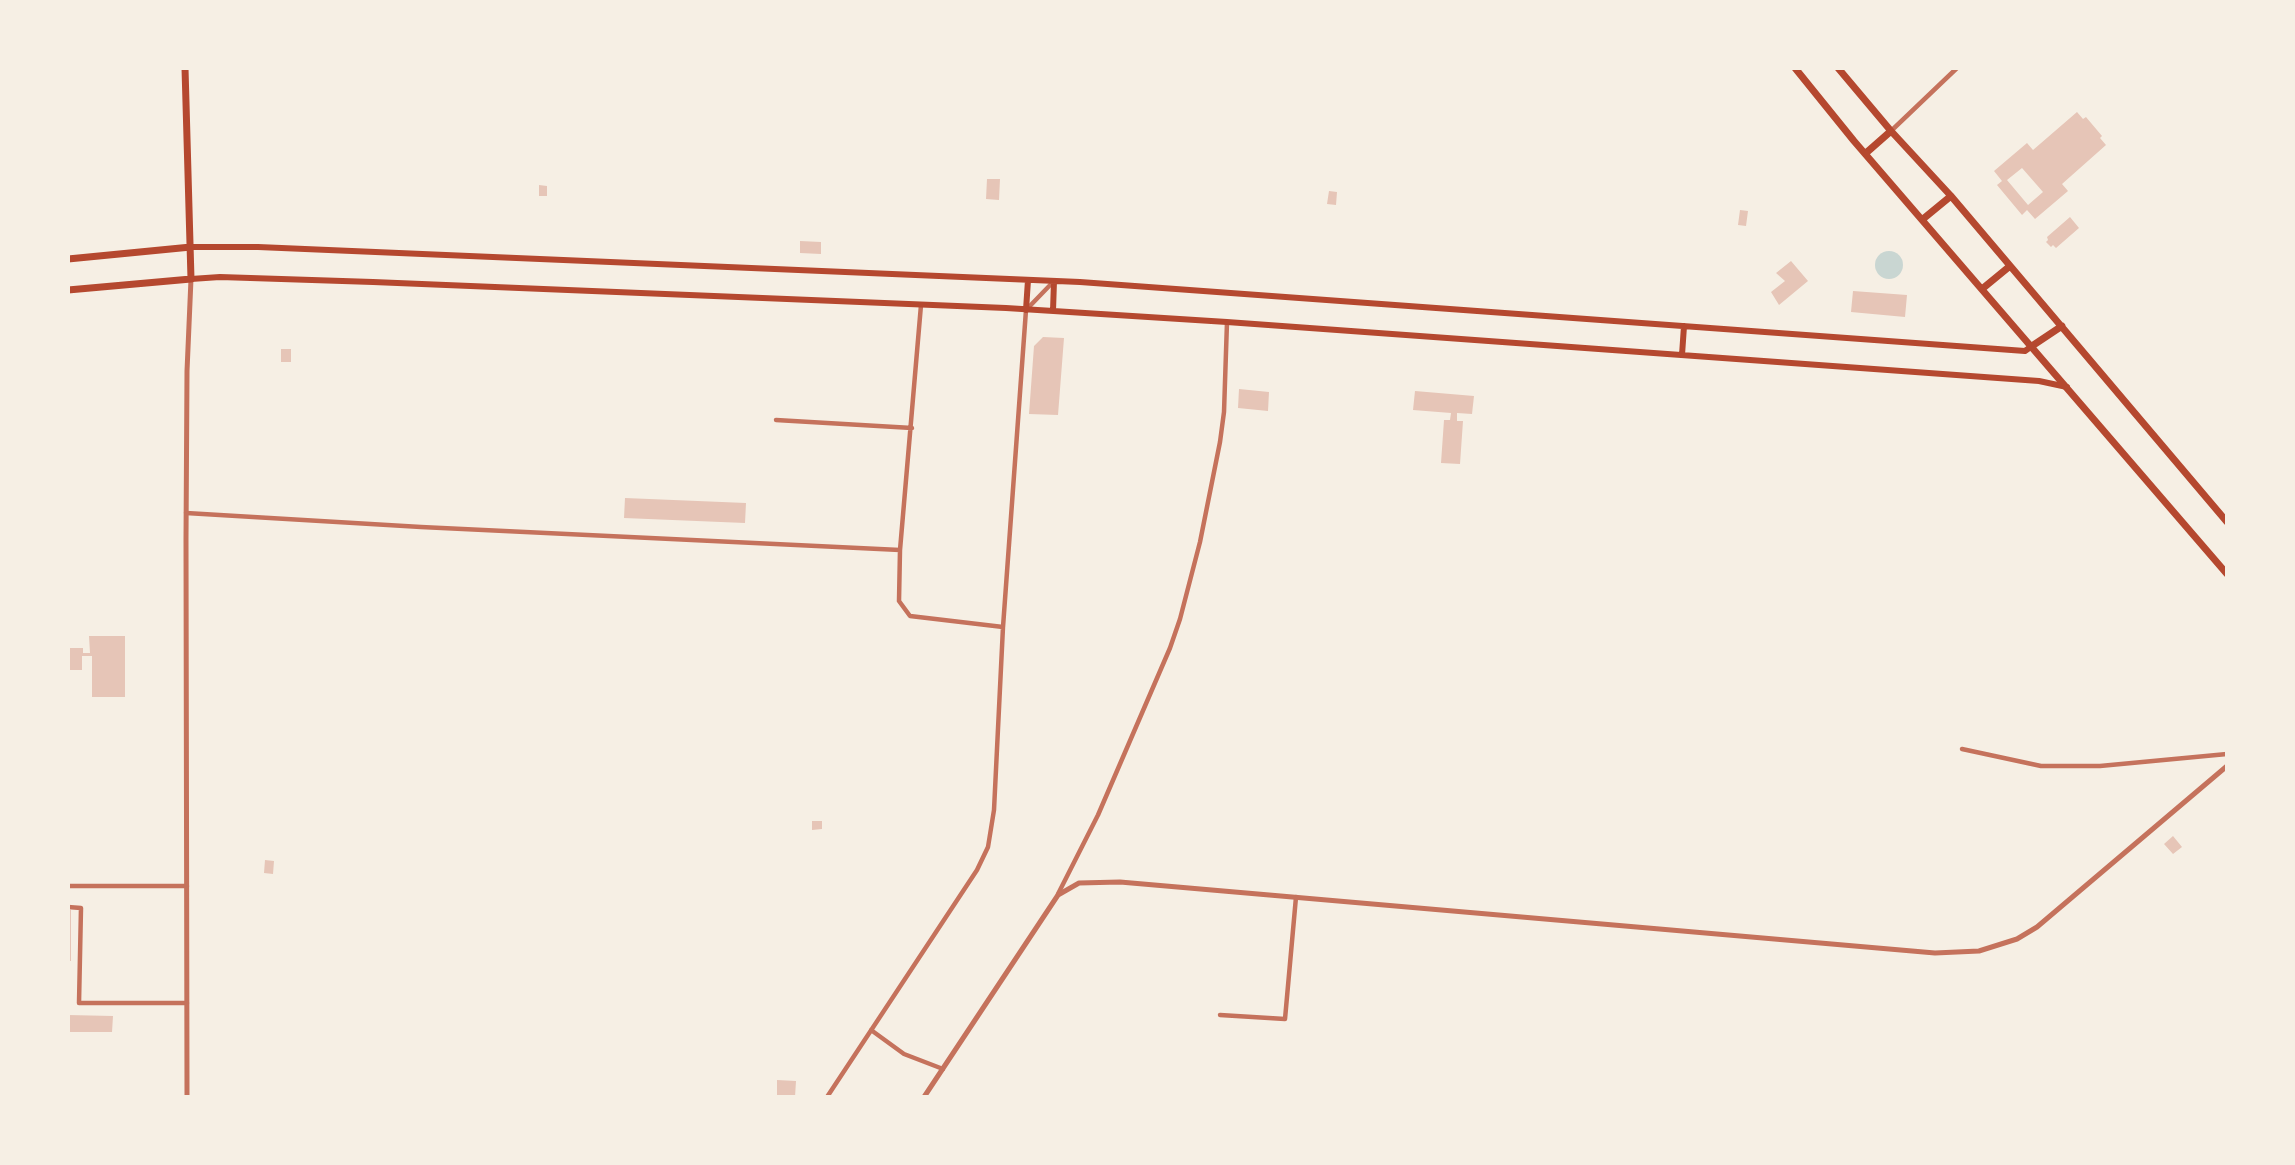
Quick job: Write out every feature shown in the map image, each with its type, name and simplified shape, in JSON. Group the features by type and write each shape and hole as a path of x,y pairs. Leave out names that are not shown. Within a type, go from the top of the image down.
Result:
{"main road":[{"path":"185,68 191,279"},
{"path":"1795,68 2227,575"},
{"path":"1838,68 1951,196 2227,522"},
{"path":"1866,153 1891,131"},
{"path":"1923,219 1951,196"},
{"path":"68,259 191,247 257,247 1054,281 2025,351 2062,326"},
{"path":"1982,289 2010,266"},
{"path":"68,290 220,276 1026,310 2039,381 2068,388"},
{"path":"1026,310 1028,280"},
{"path":"1053,312 1054,281"},
{"path":"1682,355 1684,326"}],"street":[{"path":"1891,131 1957,68"},
{"path":"187,1097 186,513 191,279"},
{"path":"827,1097 977,870 988,847 995,810 1003,627 1026,310 1054,281"},
{"path":"921,305 900,550 899,601 910,616 1003,627"},
{"path":"924,1097 1058,895 1108,792 1170,648 1199,542 1220,442 1224,412 1227,322"},
{"path":"776,420 912,428"},
{"path":"186,513 900,550"},
{"path":"1962,749 2041,766 2100,766 2227,754"},
{"path":"1058,895 1079,883 1096,881 1935,953 1979,951 2017,939 2038,927 2227,766"},
{"path":"68,886 187,886"},
{"path":"1220,1015 1285,1019 1296,897"},
{"path":"68,907 81,908 79,1003 187,1003"},
{"path":"871,1030 904,1054 943,1069"}],"shaded area":[{"path":"1889,251 1899,255 1903,265 1899,275 1889,279 1879,275 1875,265 1879,255"}],"building":[{"path":"2077,112 2083,119 2086,117 2106,145 2062,184 2068,191 2035,219 2027,210 2022,215 1997,185 2002,181 1994,171 2027,143 2033,150","holes":["2022,168 2043,192 2028,205 2007,180"]},
{"path":"987,179 1000,179 999,200 986,199"},
{"path":"539,185 547,186 547,196 539,196"},
{"path":"1329,191 1337,192 1336,205 1327,204"},
{"path":"1740,210 1748,211 1746,226 1738,225"},
{"path":"2070,217 2079,228 2056,248 2053,245 2051,247 2046,242 2047,237"},
{"path":"800,241 821,242 821,254 800,253"},
{"path":"1791,261 1808,281 1779,305 1771,292 1785,281 1776,273"},
{"path":"1853,291 1907,295 1905,317 1851,312"},
{"path":"1043,337 1064,338 1058,415 1029,414 1034,346"},
{"path":"281,349 291,349 291,362 281,362"},
{"path":"1239,389 1269,392 1268,411 1238,408"},
{"path":"1415,391 1474,396 1472,414 1457,413 1457,421 1463,421 1460,464 1441,463 1444,420 1450,420 1451,413 1413,410"},
{"path":"625,498 746,503 745,523 624,518"},
{"path":"89,636 125,636 125,697 92,697 92,656 82,656 82,670 68,670 68,648 83,648 83,653 90,653"},
{"path":"812,821 822,821 822,829 812,830"},
{"path":"2173,836 2182,847 2173,854 2164,844"},
{"path":"265,860 274,861 273,874 264,873"},
{"path":"68,910 71,910 71,961 68,961"},
{"path":"68,1015 113,1016 112,1032 68,1032"},
{"path":"777,1080 796,1081 795,1097 777,1097"}]}
